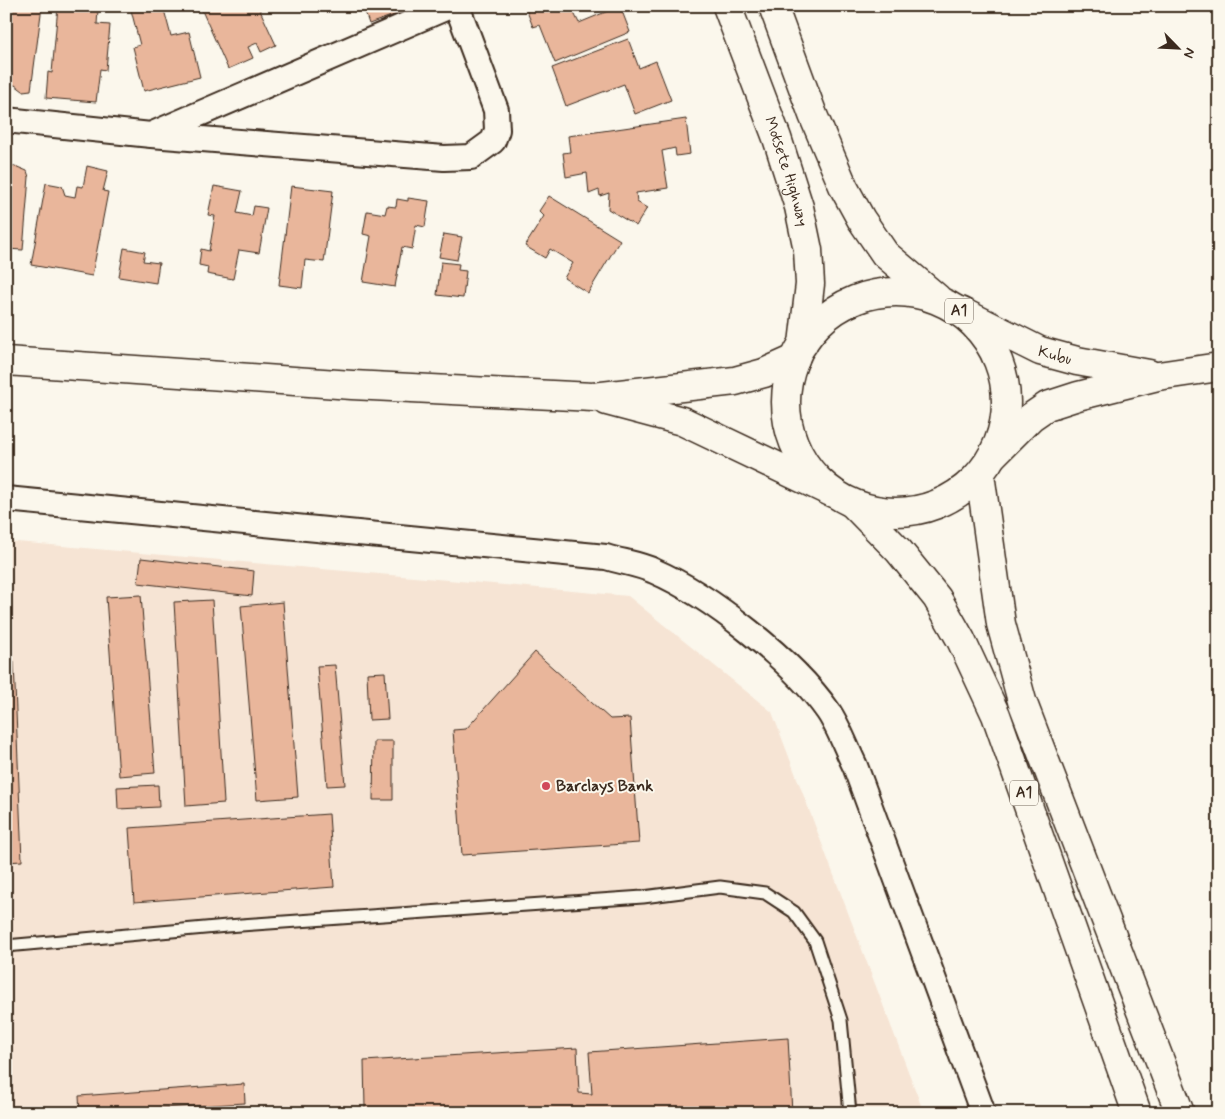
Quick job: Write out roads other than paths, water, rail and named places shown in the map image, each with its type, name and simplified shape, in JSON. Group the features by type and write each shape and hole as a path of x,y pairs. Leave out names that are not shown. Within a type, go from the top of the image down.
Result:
{"main road":[{"name":"Motsete Highway","path":"727,6 777,138 799,208 808,250 810,284 799,352"},
{"name":"A1","path":"773,6 813,115 844,188 861,219 885,254 977,326 991,345 1001,366 1006,388 1006,411 1002,434 986,465 963,490 943,502 922,510 899,513 876,511 844,499"},
{"name":"A1","path":"950,306 910,292 878,293 849,302 822,320 799,352 787,388 787,419 795,448 811,473 844,499 899,551 937,598 961,640 996,715 1138,1113"},
{"name":"Kubu","path":"950,306 1040,351 1077,361 1158,376"},
{"path":"6,361 352,385 594,397 735,381 764,373 799,352"},
{"name":"Kubu","path":"986,465 1031,416 1047,406 1078,396 1158,376 1219,367"},
{"path":"594,397 682,421 844,499"},
{"name":"A1","path":"986,465 1001,624 1022,701 1180,1113"}],"street":[{"path":"151,135 450,6"},
{"path":"6,120 151,135 444,158 471,157 485,149 493,141 497,130 496,110 457,6"},
{"path":"6,498 425,541 606,557 652,570 690,589 765,645 813,691 829,713 855,766 983,1113"}],"lane":[{"path":"6,946 227,926 643,897 720,887 765,893 794,912 814,941 841,1020 850,1113"}],"place":[{"name":"Barclays Bank","path":"546,786"}]}
